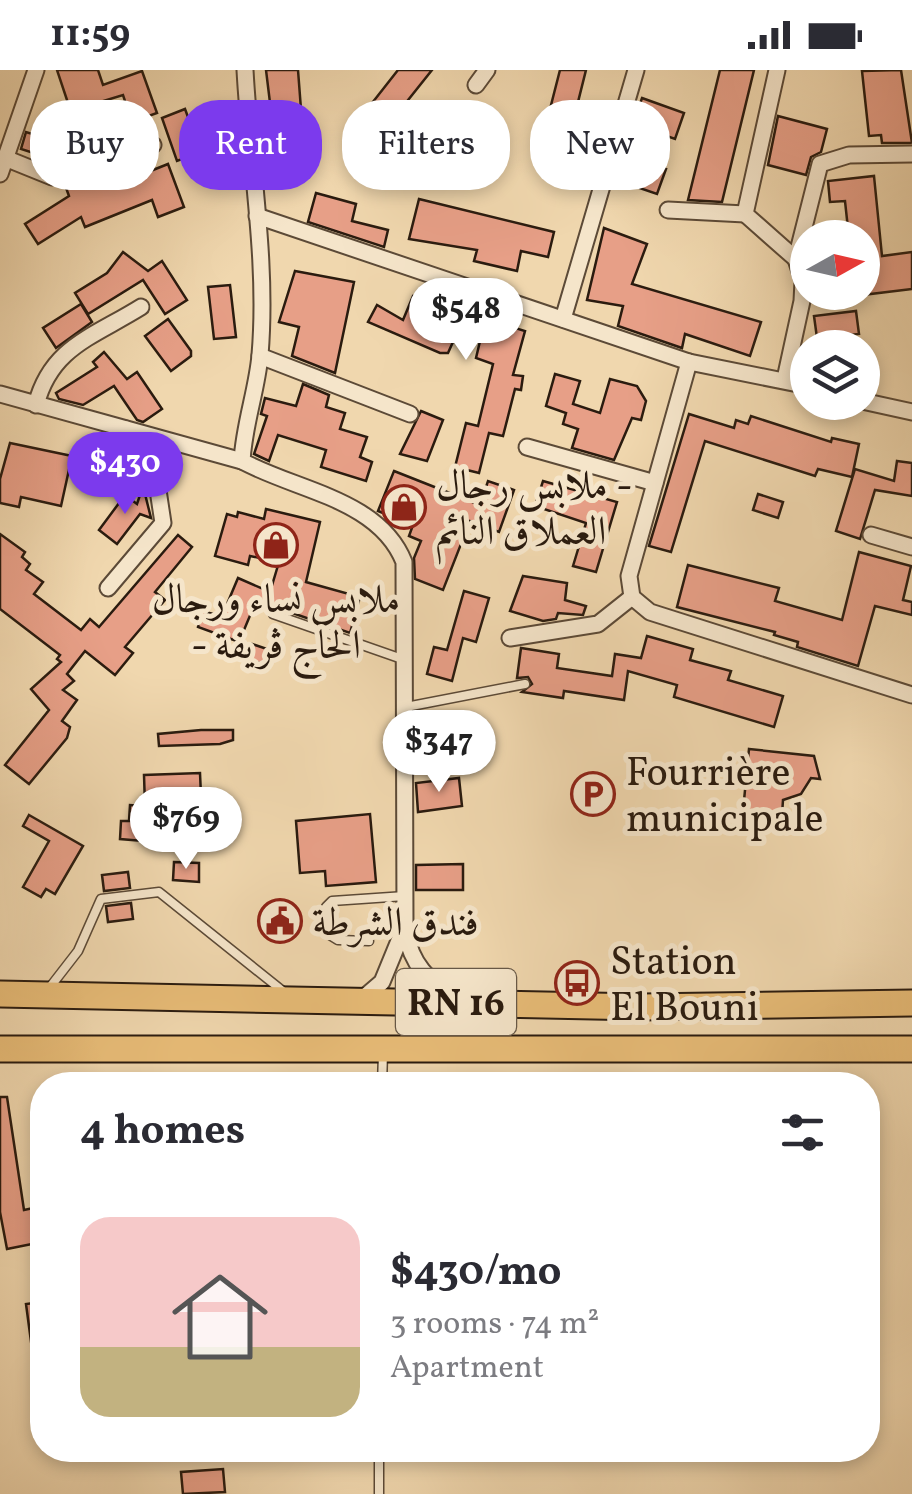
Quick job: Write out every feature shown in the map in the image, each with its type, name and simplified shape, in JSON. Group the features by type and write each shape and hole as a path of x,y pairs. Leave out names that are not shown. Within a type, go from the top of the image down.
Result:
{"highway":[{"name":"RN 16","path":"0,994 642,1007 912,1003"},
{"name":"RN 16","path":"0,1049 912,1049"}],"street":[{"path":"30,172 3,166 36,70"},
{"path":"242,461 247,406 260,356 258,216 245,70"},
{"path":"476,85 487,70"},
{"path":"563,320 636,70"},
{"path":"745,214 777,70"},
{"path":"806,220 820,164 849,155 912,154"},
{"path":"668,210 745,214 758,230 790,254"},
{"path":"258,216 689,362 790,381"},
{"path":"36,405 42,381 58,358 141,307"},
{"path":"785,379 800,310"},
{"path":"260,356 410,414"},
{"path":"689,362 629,576 632,597 650,612 912,695"},
{"path":"0,395 242,461 373,517 395,538 404,562 405,926 410,958 420,974 460,1002"},
{"path":"880,405 912,412"},
{"path":"108,588 163,523 158,490 126,429"},
{"path":"527,447 655,483"},
{"path":"871,535 912,548"},
{"path":"510,638 598,624 632,597"},
{"path":"361,1000 382,982 405,926"}],"lane":[{"path":"272,614 404,660"},
{"path":"404,707 525,684"},
{"path":"45,994 78,951 101,899 159,892 291,998"},
{"path":"369,941 331,938 324,932 326,907 332,901 405,896"},
{"path":"382,1072 383,1048"},
{"path":"379,1462 379,1494"}],"building":[{"path":"57,70 98,70 103,85 142,71 152,100 125,100 123,95 106,100 67,100"},
{"path":"266,70 298,70 300,100 270,100"},
{"path":"398,70 432,70 408,100 374,100"},
{"path":"560,70 586,70 578,100 552,100"},
{"path":"720,70 754,70 722,202 688,200"},
{"path":"901,70 912,143 882,143 881,135 869,136 862,71"},
{"path":"670,108 684,113 675,139 670,137"},
{"path":"179,111 179,160 177,161 162,118"},
{"path":"778,116 827,129 821,152 811,157 806,175 768,165"},
{"path":"26,132 30,133 30,152 21,149"},
{"path":"168,164 184,207 158,217 152,200 85,227 81,217 38,244 25,224 69,196 67,190 159,190 159,168"},
{"path":"874,176 878,220 847,220 845,201 830,202 828,181"},
{"path":"316,193 356,204 352,221 388,230 384,247 308,222"},
{"path":"419,199 554,232 548,257 521,251 517,271 474,261 477,250 409,239"},
{"path":"604,228 647,244 632,284 761,322 750,356 685,334 682,348 618,326 623,306 587,300"},
{"path":"880,236 882,256 912,252 912,289 880,293"},
{"path":"123,252 148,271 162,261 187,300 165,314 143,280 88,314 75,293 107,273"},
{"path":"295,271 354,282 335,373 292,356 299,327 279,322"},
{"path":"230,285 236,337 214,339 208,287"},
{"path":"413,296 525,331 513,375 523,376 521,390 515,389 503,436 489,433 479,473 455,467 466,423 478,426 493,364 476,358 481,337 457,333 448,353 440,353 368,322 377,305 403,320"},
{"path":"81,304 92,322 56,348 43,328"},
{"path":"856,311 858,330 816,330 814,316"},
{"path":"168,319 191,351 191,356 171,371 145,336"},
{"path":"104,352 127,379 137,372 162,409 143,422 137,420 114,386 83,405 59,399 56,393 97,367 93,362"},
{"path":"555,374 580,381 573,404 600,413 610,379 637,386 646,401 641,420 632,418 614,460 572,448 578,429 563,424 566,413 546,406"},
{"path":"303,384 329,395 326,407 345,413 340,429 367,437 360,457 372,462 366,481 321,467 326,450 278,435 269,461 254,454 267,416 261,414 265,398 296,406"},
{"path":"421,411 443,420 427,461 400,454"},
{"path":"689,414 734,428 736,420 748,424 751,416 831,442 832,438 859,444 852,477 818,469 815,476 705,441 671,552 649,546"},
{"path":"10,443 72,456 61,506 21,497 19,507 0,503 0,479"},
{"path":"897,461 912,463 912,496 875,490 860,539 836,531 855,469 894,481"},
{"path":"394,471 480,505 488,481 514,490 499,532 470,521 443,590 415,579 414,558 421,541 409,536 413,525 378,511"},
{"path":"543,481 617,502 596,572 573,566 586,523 535,506"},
{"path":"143,486 151,518 140,514 117,544 99,530 125,495 137,504"},
{"path":"758,494 783,502 778,518 753,510"},
{"path":"266,509 320,522 306,582 360,597 350,633 275,607 254,606 239,642 198,627 201,611 222,616 238,578 270,592 279,562 250,556 248,565 215,556 227,514 237,517 238,512 264,519"},
{"path":"0,534 25,552 22,557 30,564 26,570 43,582 34,594 81,630 90,619 99,627 178,535 192,547 155,592 165,600 125,647 133,653 115,675 85,651 67,674 74,681 63,690 77,700 62,721 70,727 67,738 29,784 5,765 49,710 31,689 61,662 57,659 60,655 0,609"},
{"path":"859,552 911,566 903,600 912,602 912,615 875,606 858,666 797,647 798,642 774,635 775,632 677,607 688,565 779,588 775,601 842,620"},
{"path":"523,576 567,583 565,600 586,606 583,615 558,613 556,619 543,621 510,611"},
{"path":"464,591 489,598 476,642 463,638 452,681 427,674 434,647 447,650"},
{"path":"647,636 693,649 690,660 731,671 728,680 783,696 774,727 674,697 677,685 628,671 624,700 564,691 563,698 522,692 532,684 528,677 517,678 521,648 559,654 557,668 612,676 615,654 641,658"},
{"path":"252,644 273,651 268,666 247,659"},
{"path":"233,730 233,740 159,746 158,734"},
{"path":"749,749 814,756 820,779 811,778 801,794 783,800 782,815 743,811"},
{"path":"200,773 202,818 145,820 143,841 120,839 121,821 129,821 130,805 145,806 144,775"},
{"path":"459,778 462,806 418,812 416,783"},
{"path":"370,814 376,882 326,886 325,871 300,873 296,821"},
{"path":"29,815 83,846 55,894 46,889 41,897 23,887 49,841 23,826"},
{"path":"174,862 199,863 199,882 173,880"},
{"path":"463,864 463,890 416,890 416,865"},
{"path":"128,872 130,888 104,891 102,875"},
{"path":"131,903 133,919 108,922 106,906"},
{"path":"0,1097 7,1097 24,1210 30,1209 30,1244 7,1249 0,1212"},
{"path":"223,1469 225,1492 183,1494 181,1472"}],"place":[{"name":"ملابس رجال - العملاق النائم","path":"404,507"},
{"name":"ملابس نساء ورجال - الحاج ڨريفة","path":"276,545"},
{"name":"Fourrière municipale","path":"593,794"},
{"name":"فندق الشرطة","path":"280,921"},
{"name":"Station El Bouni","path":"577,983"}]}
